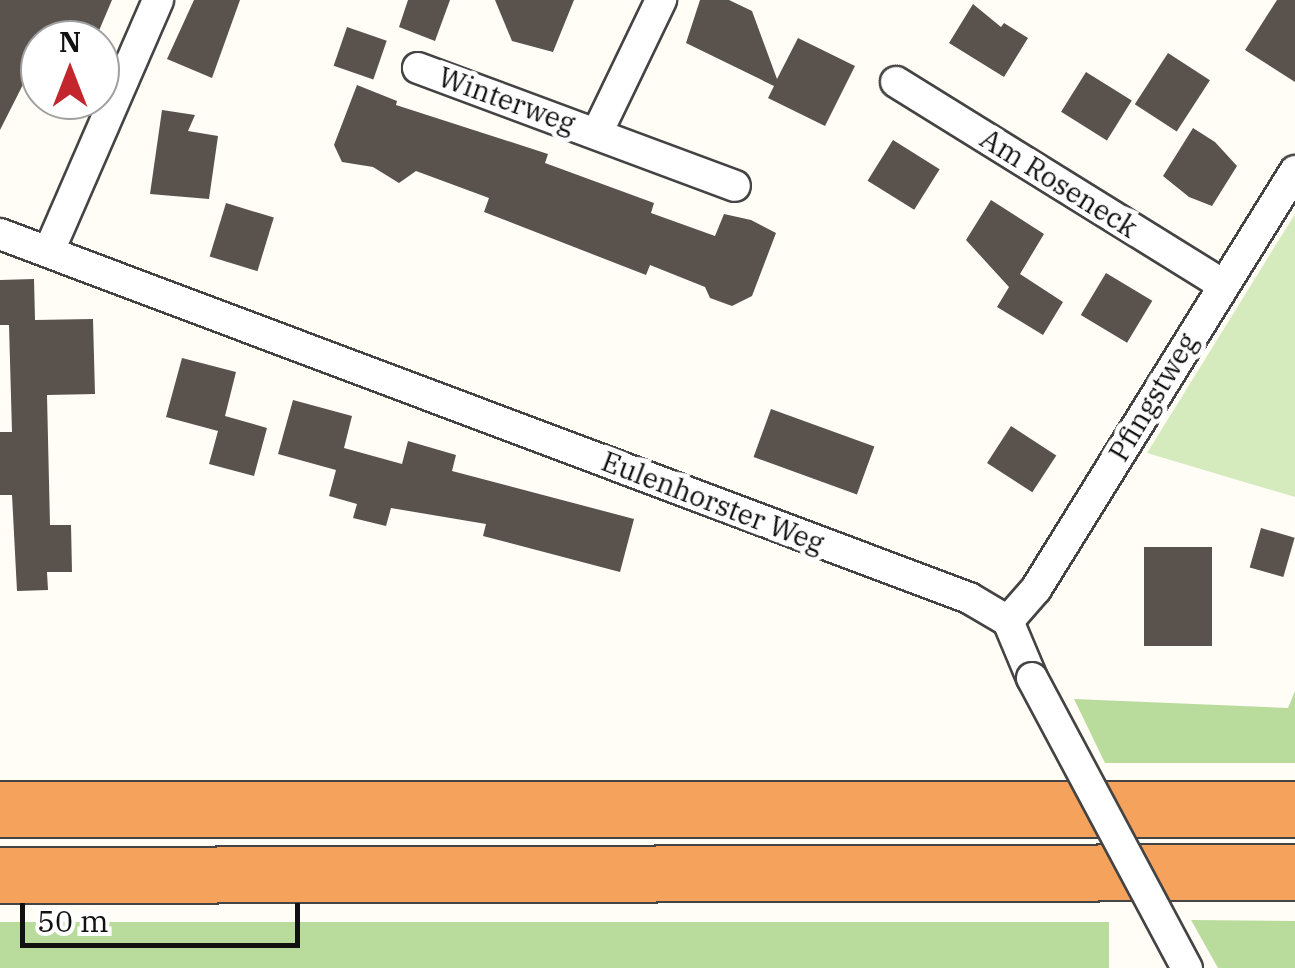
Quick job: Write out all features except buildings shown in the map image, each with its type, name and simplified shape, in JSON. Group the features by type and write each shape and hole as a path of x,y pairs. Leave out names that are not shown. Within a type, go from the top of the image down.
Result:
{"highway":[{"path":"0,809 1295,809"},
{"path":"0,875 1295,872"}],"street":[{"path":"49,251 158,0"},
{"name":"Winterweg","path":"597,133 661,0"},
{"name":"Winterweg","path":"418,68 736,186"},
{"name":"Am Roseneck","path":"896,82 1222,284"},
{"name":"Pfingstweg","path":"1008,622 1036,589 1295,171"},
{"name":"Eulenhorster Weg","path":"0,234 969,598 1008,622"},
{"path":"1008,622 1032,678 1188,968"}],"green space":[{"path":"1295,214 1295,497 1147,453"},
{"path":"1295,691 1295,763 1105,763 1074,699 1288,708"},
{"path":"1191,920 1295,921 1295,968 1218,968"},
{"path":"0,922 1109,922 1109,968 0,968"}]}
